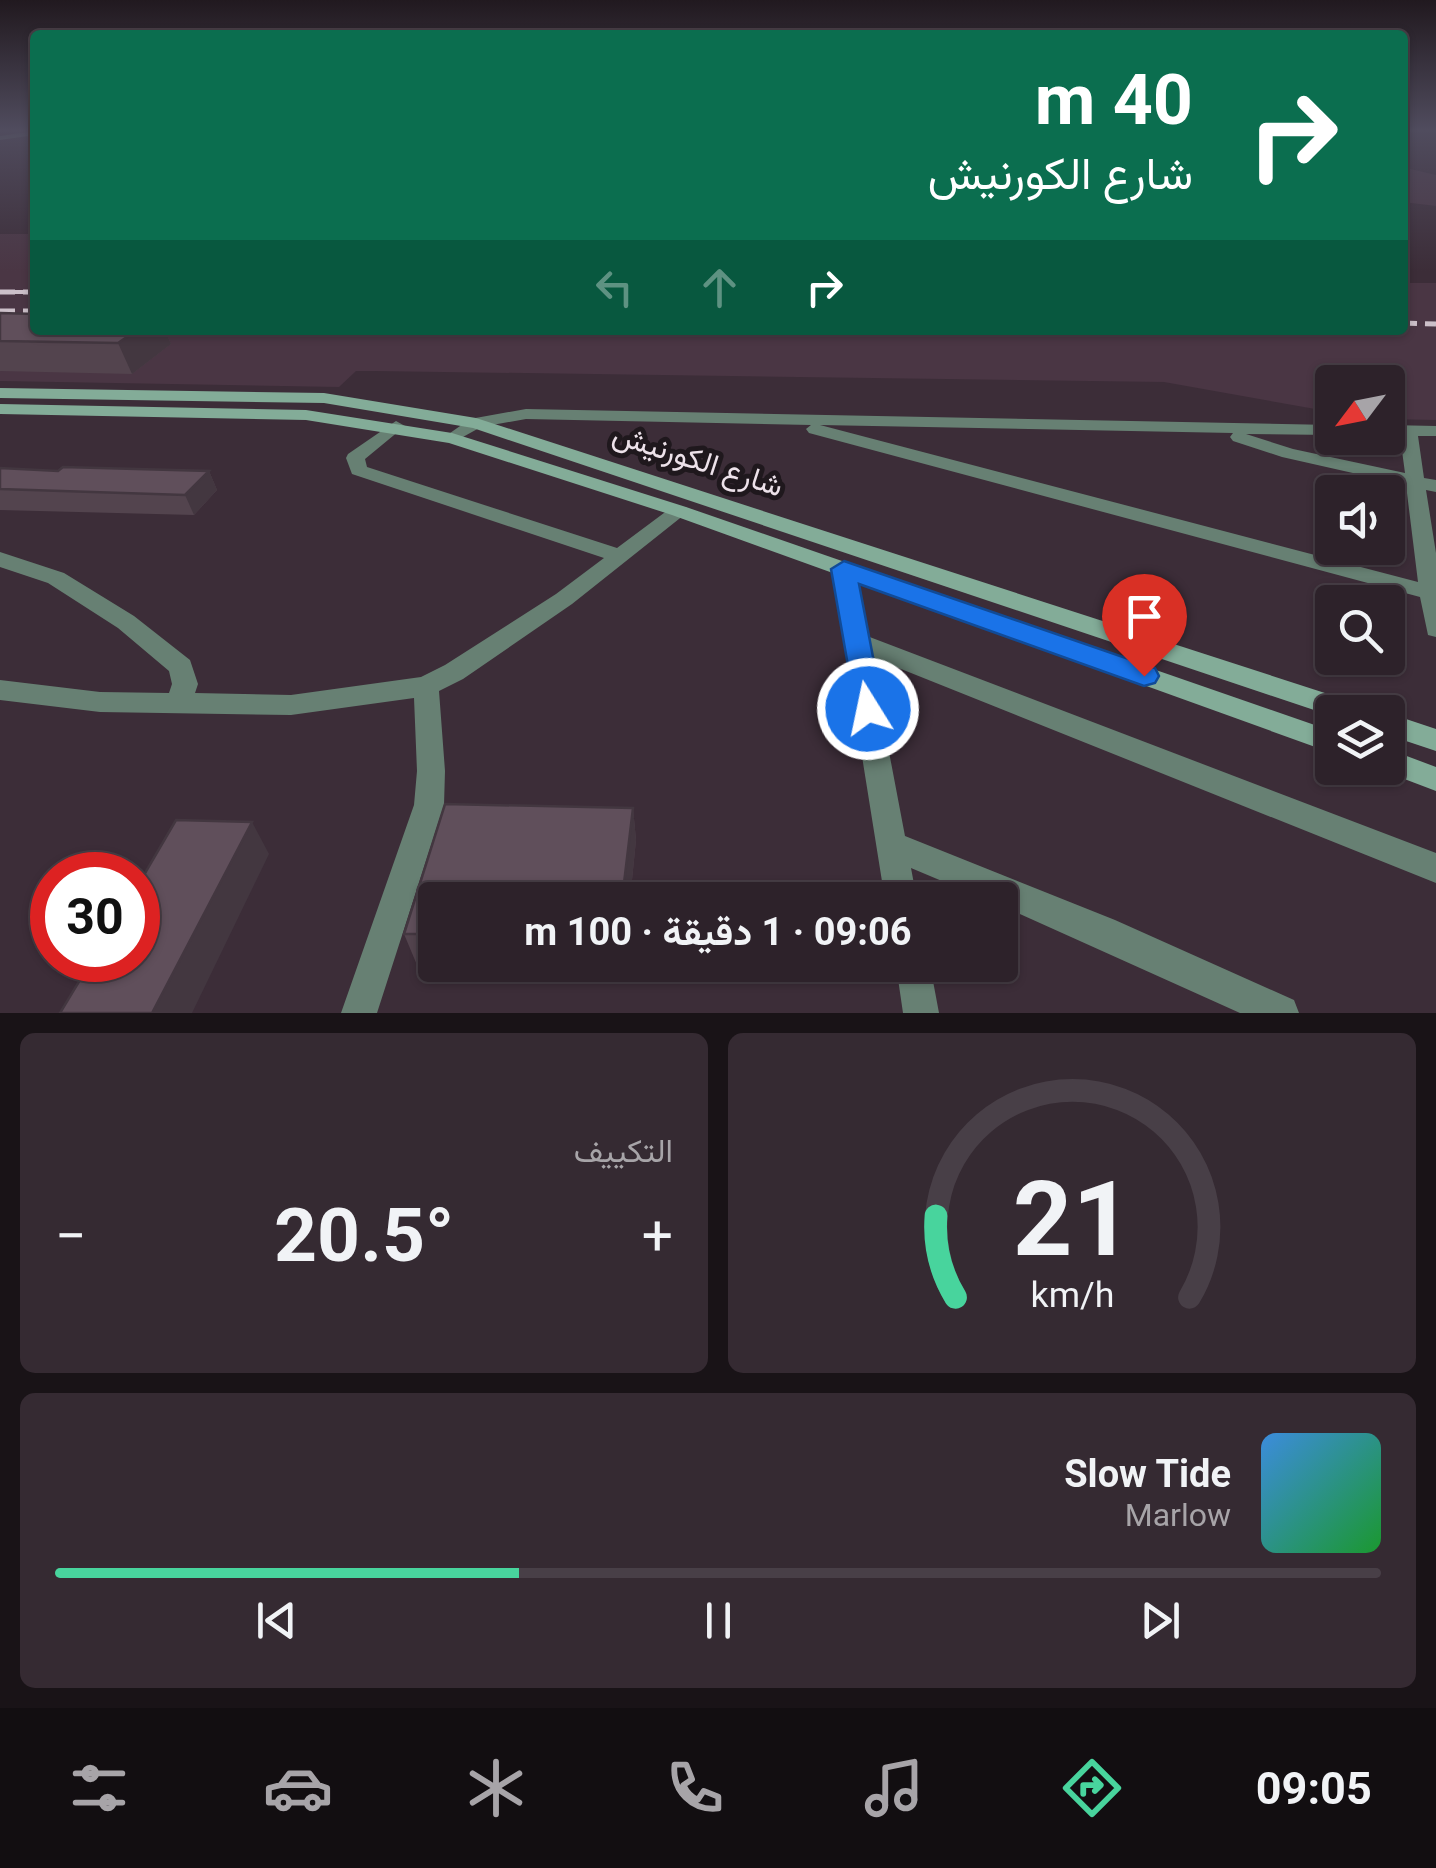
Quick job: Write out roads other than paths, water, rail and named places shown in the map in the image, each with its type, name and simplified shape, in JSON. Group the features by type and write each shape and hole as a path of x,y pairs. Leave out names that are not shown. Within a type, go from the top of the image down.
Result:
{"street":[{"name":"شارع الكورنيش","path":"0,393 324,398 476,423 1315,699"},
{"name":"شارع الكورنيش","path":"0,409 306,415 396,426 452,438 678,510 1315,736"},
{"path":"452,438 476,423 526,414 1315,430"},
{"path":"784,420 1434,593"},
{"path":"396,426 356,458 359,470 621,556"},
{"path":"1217,430 1288,453 1426,484"},
{"path":"1405,430 1436,431"},
{"path":"1405,444 1426,484 1436,629"},
{"path":"0,690 100,702 321,704 426,686 454,672 548,609 678,510"},
{"path":"0,559 56,578 126,622 181,667 185,684 180,701"},
{"path":"844,569 899,882"},
{"path":"856,641 1436,868"},
{"path":"359,1013 429,805 426,686"},
{"path":"1405,730 1436,740"},
{"path":"1405,768 1436,778"},
{"path":"892,845 1103,932 1280,1013"},
{"path":"916,982 921,1013"}],"railway":[{"path":"0,292 30,292"},
{"path":"0,311 30,311"},
{"path":"1408,323 1436,324"}]}
